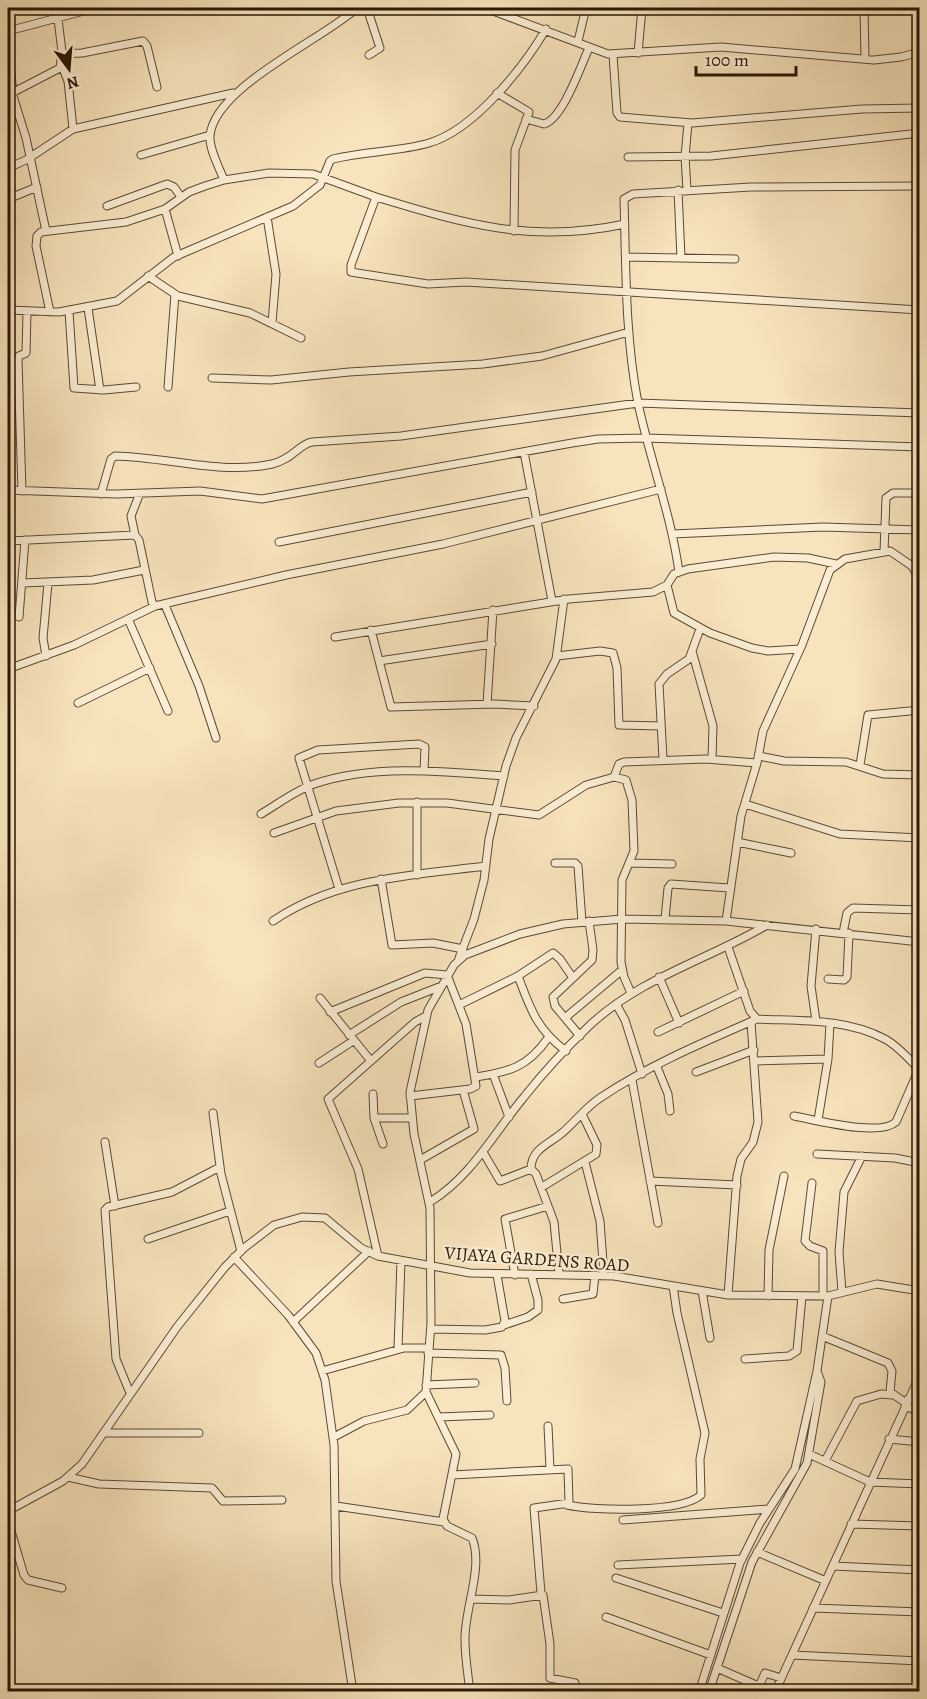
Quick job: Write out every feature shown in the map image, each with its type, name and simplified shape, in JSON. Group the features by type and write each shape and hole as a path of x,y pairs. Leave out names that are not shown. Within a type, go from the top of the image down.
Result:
{"street":[{"path":"58,8 61,64 68,81 73,129"},
{"path":"8,31 95,8"},
{"path":"8,168 30,157 73,129 233,93 357,8"},
{"path":"367,8 380,48 369,55"},
{"path":"485,8 578,41 589,48 613,54 721,46 888,60 920,52"},
{"path":"578,41 586,8"},
{"path":"638,53 642,8"},
{"path":"864,8 864,59"},
{"path":"8,310 69,311 121,299 148,276 178,256 293,206 324,178 327,167 333,159 420,145 447,135 479,113 525,63 546,29"},
{"path":"8,39 10,94 30,157 45,231"},
{"path":"62,54 82,53 143,41 147,46 157,87"},
{"path":"526,119 544,124 552,121 573,86 589,48"},
{"path":"613,54 617,116 688,123 920,108"},
{"path":"10,94 54,72 61,64"},
{"path":"141,155 210,135 233,93"},
{"path":"496,93 529,112 515,150 514,231"},
{"path":"687,190 685,157 688,123"},
{"path":"628,157 685,157 855,142 920,133"},
{"path":"210,135 224,180"},
{"path":"50,312 36,246 38,234 45,231 102,226 165,208 181,197 224,180 303,172 436,215 514,231 571,233 625,224"},
{"path":"107,206 167,184 174,188 181,197"},
{"path":"679,572 673,534 638,403 629,332 624,199 628,195 678,190 920,186"},
{"path":"8,199 37,187"},
{"path":"678,190 681,258"},
{"path":"376,197 351,265 351,272 428,284 466,282 627,294 920,310"},
{"path":"165,208 178,256"},
{"path":"267,217 276,274 272,323"},
{"path":"626,257 735,259"},
{"path":"148,276 187,299 250,314 301,338"},
{"path":"168,387 175,294"},
{"path":"88,308 100,390"},
{"path":"22,491 18,360 19,356 26,352 27,311"},
{"path":"69,311 73,387 100,390 136,387"},
{"path":"212,378 271,380 349,372 483,364 542,356 629,332"},
{"path":"101,494 111,459 115,456 176,461 202,466 244,468 284,461 296,454 302,446 312,442 401,436 638,403 920,413"},
{"path":"8,490 101,494 200,491 270,499 598,439 646,438 920,447"},
{"path":"524,452 552,601"},
{"path":"8,669 46,656 129,621 155,606 286,575 443,544 661,489"},
{"path":"279,542 532,492"},
{"path":"140,493 131,516 135,536 139,540 152,602 155,606"},
{"path":"884,552 885,503 889,495 920,493"},
{"path":"673,534 823,527 920,530"},
{"path":"8,542 135,536"},
{"path":"19,617 25,540"},
{"path":"726,921 737,842 767,720 800,649 830,570 845,559 890,551 905,559 920,580"},
{"path":"335,637 552,601 653,592 667,585 679,572 774,557 808,558 836,564"},
{"path":"23,583 93,580 144,570"},
{"path":"46,656 43,638 48,583"},
{"path":"667,585 674,613 700,629 758,650 800,649"},
{"path":"444,1522 442,1514 456,1454 426,1389 431,1329 430,1202 412,1118 410,1096 426,1016 439,987 459,958 474,919 486,866 495,809 516,738 534,706 556,656 564,600"},
{"path":"165,604 199,686 216,738"},
{"path":"487,704 493,610"},
{"path":"129,621 168,711"},
{"path":"663,759 658,684 667,674 688,659 700,629"},
{"path":"371,630 391,707 487,704 534,706"},
{"path":"379,661 492,644"},
{"path":"556,656 600,651 613,653 617,668 620,725 661,726"},
{"path":"692,651 713,726 712,759"},
{"path":"78,703 150,668"},
{"path":"860,765 868,715 920,710"},
{"path":"339,889 319,815 299,758 318,750 419,744 425,747 424,771"},
{"path":"614,777 621,762 663,759 846,762 884,774 920,775"},
{"path":"261,814 308,786 330,780 372,774 424,771 504,776"},
{"path":"274,832 319,815 417,802 538,815 586,786 614,777 626,780 632,800 634,851 622,880 622,970 631,993"},
{"path":"417,802 417,874"},
{"path":"745,804 840,834 920,838"},
{"path":"737,842 791,853"},
{"path":"555,863 577,864 585,921 594,956 553,997 555,1006 580,1035"},
{"path":"630,863 672,864"},
{"path":"273,921 303,902 339,889 381,879 486,866"},
{"path":"381,879 392,945 433,944 463,949"},
{"path":"665,919 668,888 671,884 729,888"},
{"path":"828,979 844,980 847,977 847,913 853,908 920,910"},
{"path":"459,958 520,934 585,921 622,919 726,921 920,942"},
{"path":"430,1202 445,1192 483,1152 509,1117 580,1035 616,1004 659,977 728,946 766,925"},
{"path":"816,929 810,986 816,1021"},
{"path":"728,946 754,1021 759,1105 757,1133 741,1159 728,1294"},
{"path":"459,1005 518,976 553,953 573,978"},
{"path":"565,1018 622,970"},
{"path":"330,1012 425,974 447,975"},
{"path":"410,1096 474,1088 476,1077 466,1024 447,975"},
{"path":"518,976 535,1018 548,1038 566,1051"},
{"path":"659,977 679,1023"},
{"path":"319,1063 401,1002 439,987"},
{"path":"658,1032 744,991"},
{"path":"320,998 371,1061"},
{"path":"616,1004 625,1020 642,1074"},
{"path":"916,1023 920,1012"},
{"path":"378,1256 358,1169 328,1099 415,1022 426,1016"},
{"path":"559,1274 554,1222 542,1188 531,1169 531,1159 536,1152 597,1100 642,1074 754,1021 816,1021 858,1028 885,1039 919,1069 892,1125 875,1128 794,1116"},
{"path":"818,1120 828,1059 830,1023"},
{"path":"476,1077 512,1071 522,1065 548,1038"},
{"path":"696,1072 754,1050"},
{"path":"755,1061 828,1059"},
{"path":"657,1067 668,1094 670,1111"},
{"path":"493,1074 509,1117"},
{"path":"632,1080 658,1223"},
{"path":"420,1160 474,1129 463,1090"},
{"path":"373,1094 374,1118 383,1144"},
{"path":"213,1113 220,1167 241,1251"},
{"path":"542,1188 585,1162 597,1150 582,1114"},
{"path":"374,1118 412,1118"},
{"path":"105,1142 115,1206"},
{"path":"483,1152 500,1181 531,1169"},
{"path":"817,1154 920,1162"},
{"path":"842,1292 839,1252 844,1192 862,1156"},
{"path":"585,1162 600,1221 604,1276"},
{"path":"130,1393 116,1359 105,1210 172,1192 220,1167"},
{"path":"768,1296 769,1250 784,1176"},
{"path":"650,1181 737,1185"},
{"path":"699,1692 742,1559 769,1509 795,1469 817,1371 826,1296 823,1251 810,1246 805,1241 812,1183"},
{"path":"516,1275 505,1219 548,1206"},
{"path":"148,1239 230,1211"},
{"name":"VIJAYA GARDENS ROAD","path":"8,1511 68,1477 82,1464 177,1327 234,1257 274,1225 316,1216 331,1222 378,1256 431,1267 496,1275 595,1275 702,1291 768,1296 826,1296 877,1284 920,1292"},
{"path":"293,1322 369,1251"},
{"path":"234,1257 269,1292 293,1322 316,1353 322,1371 334,1437 336,1581 353,1692"},
{"path":"398,1349 400,1261"},
{"path":"431,1329 498,1329 504,1324 528,1317 538,1310 538,1300 531,1274"},
{"path":"496,1275 504,1324"},
{"path":"563,1299 593,1294 595,1275"},
{"path":"576,1692 575,1683 550,1678 550,1644 545,1598 542,1593 534,1506 567,1505 635,1509 686,1502 701,1495 700,1459 705,1433 677,1313 673,1286"},
{"path":"702,1291 710,1338"},
{"path":"745,1359 789,1356 797,1351 802,1296"},
{"path":"822,1336 888,1363 891,1366 892,1395"},
{"path":"322,1371 398,1349 501,1355 505,1368 507,1401"},
{"path":"709,1692 744,1581 757,1552 798,1481 809,1454 820,1382 817,1371"},
{"path":"775,1692 920,1375"},
{"path":"334,1437 364,1421 406,1410 426,1389 475,1383"},
{"path":"825,1461 857,1401 881,1394 892,1395 920,1412"},
{"path":"906,1402 920,1403"},
{"path":"439,1418 490,1415"},
{"path":"548,1426 550,1469"},
{"path":"105,1433 199,1432"},
{"path":"889,1439 920,1442"},
{"path":"809,1454 870,1482 920,1484"},
{"path":"452,1475 568,1470 567,1505"},
{"path":"68,1477 99,1484 212,1488 223,1501 282,1500"},
{"path":"336,1506 444,1522 453,1530 469,1536 473,1542 471,1599 465,1641 470,1692"},
{"path":"623,1520 769,1509"},
{"path":"8,1521 24,1575 28,1580 62,1588"},
{"path":"851,1524 920,1526"},
{"path":"757,1552 826,1581"},
{"path":"618,1565 742,1559"},
{"path":"833,1566 920,1570"},
{"path":"616,1578 723,1613"},
{"path":"471,1599 509,1600 542,1593"},
{"path":"813,1608 920,1612"},
{"path":"606,1617 711,1655"},
{"path":"792,1655 920,1661"},
{"path":"717,1668 756,1685 760,1684 765,1673 781,1678"}]}
